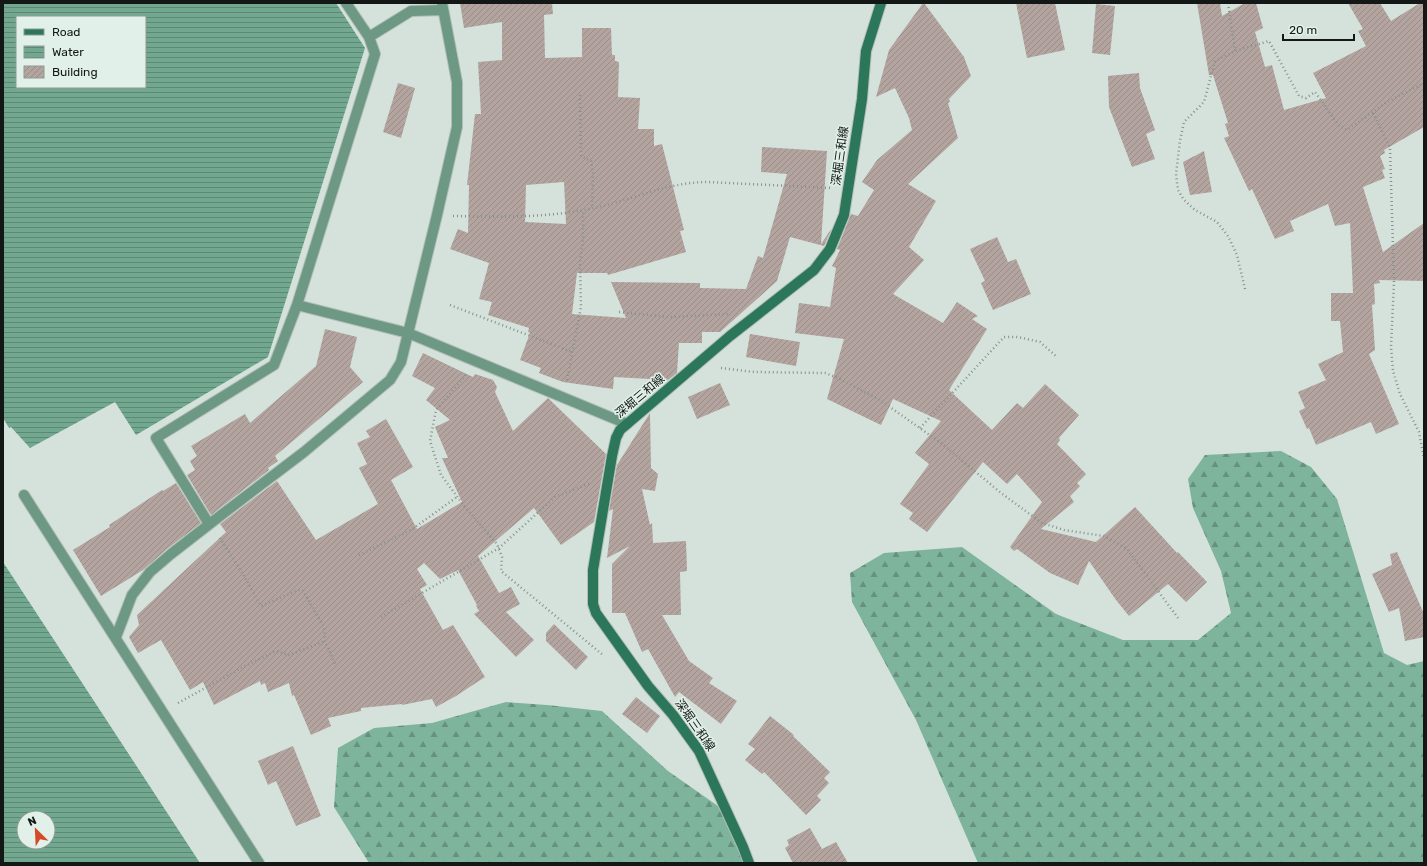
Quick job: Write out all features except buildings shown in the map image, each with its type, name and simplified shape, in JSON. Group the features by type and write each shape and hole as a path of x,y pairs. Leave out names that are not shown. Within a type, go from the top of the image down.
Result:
{"main road":[{"name":"深堀三和線","path":"749,863 699,751 673,715 648,686 596,613 593,604 592,570 608,476 616,438 620,430 730,336 814,270 830,249 844,215 862,98 866,51 882,3"}],"street":[{"path":"209,524 156,438 274,365 298,305 375,54 369,37 346,3"},
{"path":"116,637 132,595 150,572 209,524 304,452 390,380 401,362 457,126 457,82 442,7 427,7 411,11 369,37"},
{"path":"298,305 408,333 627,424"},
{"path":"24,496 116,637 259,863"}],"path":[{"path":"1228,3 1235,51"},
{"path":"1246,289 1237,255 1228,236 1217,222 1195,210 1184,200 1178,190 1176,174 1184,122 1204,102 1214,61 1235,51 1269,41 1299,96 1306,98 1315,92 1339,126 1347,130 1387,102 1424,83"},
{"path":"580,95 581,156 591,161 593,173 592,208"},
{"path":"1373,113 1390,147 1394,282 1391,347 1392,371 1400,394 1419,432 1424,459"},
{"path":"437,215 495,217 552,214 583,210 619,202 649,192 692,182 781,185 849,190"},
{"path":"564,398 581,306 580,262 583,240 583,210"},
{"path":"450,305 572,352"},
{"path":"619,312 670,316 729,314"},
{"path":"920,428 1004,337 1018,337 1040,342 1056,356"},
{"path":"702,360 714,367 754,372 825,374 838,378 880,400 920,428 1001,493 1042,523 1064,530 1104,536 1127,549 1178,618"},
{"path":"477,362 436,410 430,441 441,475 457,497 497,544 502,557 501,572 603,655"},
{"path":"381,617 499,548 555,497 608,476"},
{"path":"359,555 411,530 457,497"},
{"path":"209,524 240,570 261,606 299,590 304,591 324,627 325,641 335,664"},
{"path":"162,711 244,666 276,651 289,655 325,641"}],"green space":[{"path":"1281,451 1311,467 1337,499 1384,653 1407,665 1424,661 1424,863 978,863 916,720 852,602 850,573 884,553 962,547 1056,614 1123,640 1198,640 1231,613 1221,571 1193,508 1188,479 1205,455"},
{"path":"506,702 602,711 668,771 728,813 748,863 369,863 334,807 338,748 374,728 432,723"}],"water":[{"path":"3,3 336,3 365,48 268,357 136,435 115,402 30,448 11,427 3,431"},
{"path":"3,562 200,863 3,863"}],"pier":[{"path":"3,418 10,429 3,433"}]}
